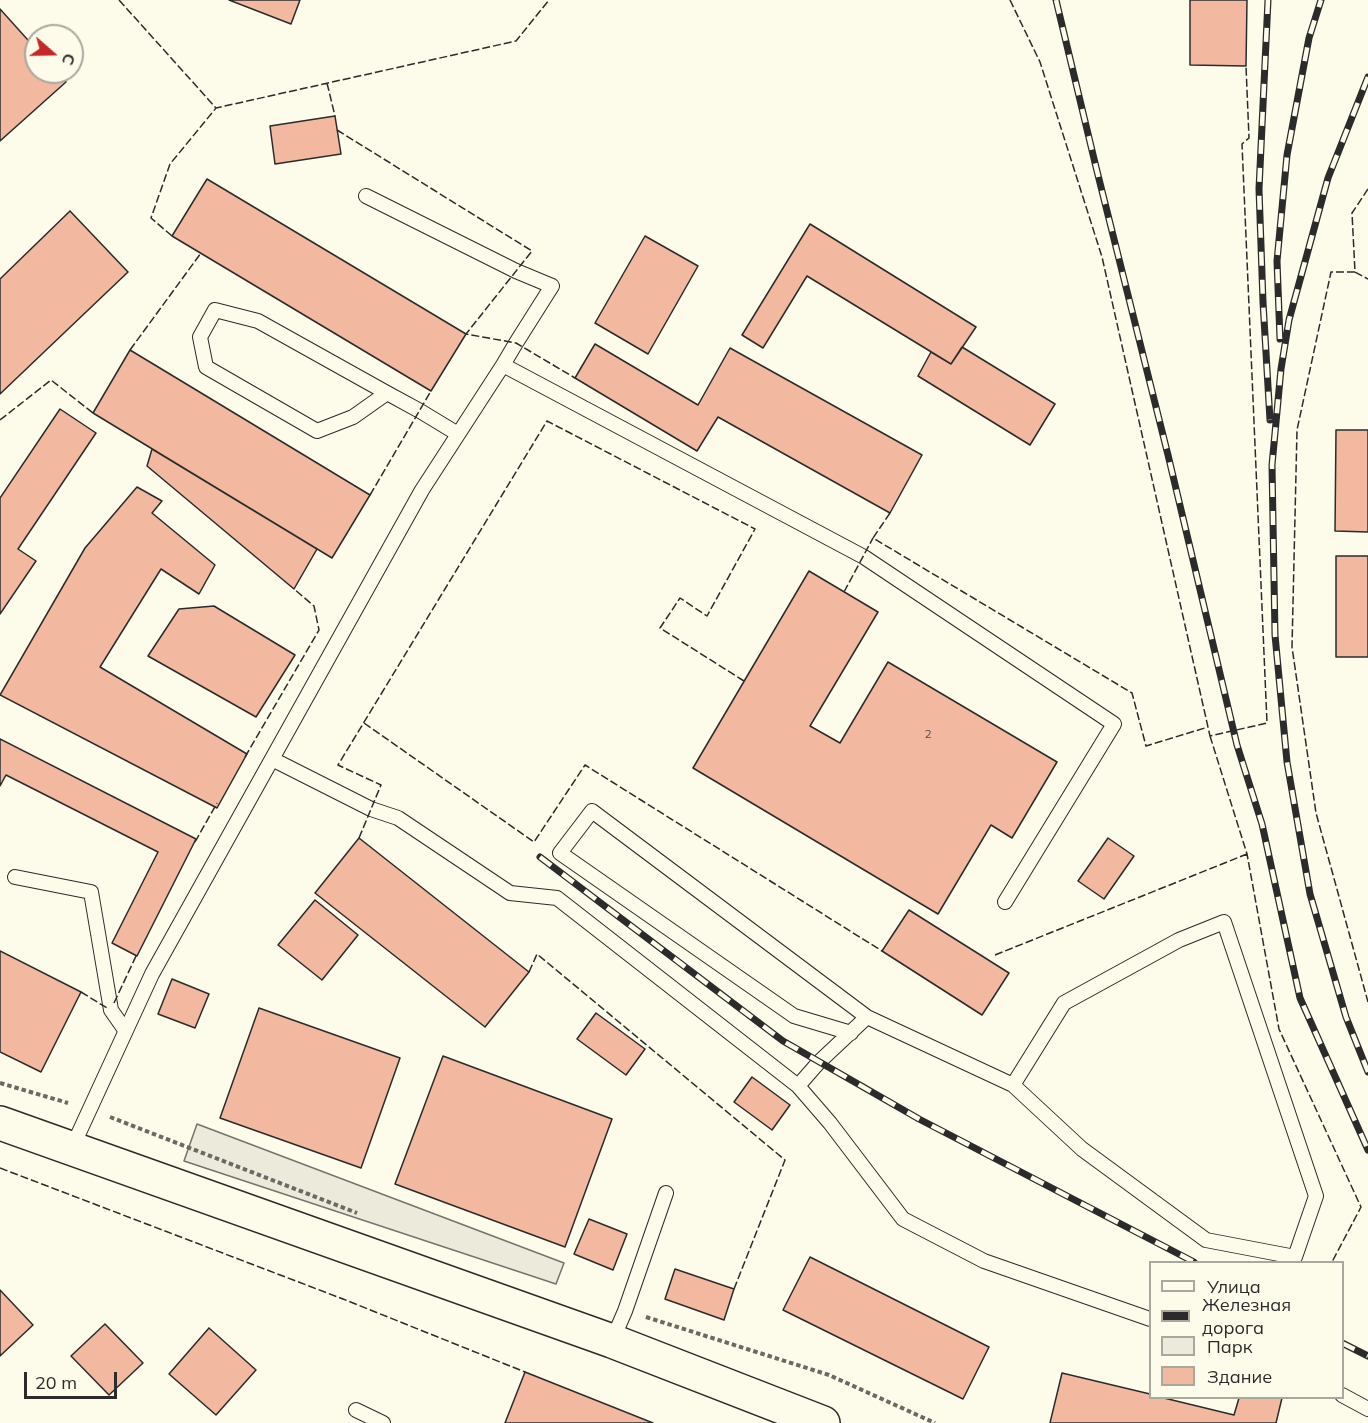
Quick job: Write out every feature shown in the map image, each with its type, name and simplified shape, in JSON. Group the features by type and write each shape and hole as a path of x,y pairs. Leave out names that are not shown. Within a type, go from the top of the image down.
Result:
{"street":[{"path":"0,1123 612,1341 823,1423"}],"lane":[{"path":"71,1150 152,974 422,490 552,286 516,271 366,196"},
{"path":"387,393 353,417 316,431 206,367 200,337 215,310 258,321 387,393 458,434"},
{"path":"503,365 864,557 1114,724 1005,902"},
{"path":"272,759 371,809 398,819 510,893 557,898 798,1086 830,1123 903,1219 984,1261 1149,1319"},
{"path":"851,1033 794,1016 560,853 591,811 867,1017 1013,1085 1082,1149 1206,1240 1295,1257 1316,1196 1224,922 1179,940 1064,1003 1013,1085"},
{"path":"15,877 91,892 111,1010 125,1030"},
{"path":"798,1086 819,1062 867,1017"},
{"path":"612,1341 625,1311 666,1193"},
{"path":"1344,1396 1368,1408"},
{"path":"356,1410 383,1423"}],"path":[{"path":"0,1083 89,1109 358,1214"},
{"path":"625,1311 829,1375 935,1423"}],"green space":[{"path":"197,1124 564,1263 556,1284 184,1161"}],"building":[{"path":"229,0 300,0 291,24"},
{"path":"1190,0 1247,0 1246,66 1190,65"},
{"path":"0,9 24,36 24,84 64,84 0,141"},
{"path":"335,116 341,154 275,164 270,126"},
{"path":"207,179 466,334 431,391 172,236"},
{"path":"70,211 128,272 0,394 0,279"},
{"path":"810,224 976,327 951,364 807,276 763,348 742,335"},
{"path":"645,236 698,266 648,354 595,323"},
{"path":"595,344 698,405 730,348 922,455 890,513 718,417 697,451 575,378"},
{"path":"962,347 1055,404 1030,445 918,376 931,352 951,364"},
{"path":"130,350 370,495 332,558 93,413"},
{"path":"60,409 96,433 18,549 36,561 0,614 0,498"},
{"path":"1336,430 1368,430 1368,532 1335,531"},
{"path":"152,449 317,549 294,589 147,466"},
{"path":"137,487 162,501 152,513 215,565 199,594 161,569 100,667 247,754 217,808 0,695 85,548"},
{"path":"1336,556 1368,556 1368,657 1336,657"},
{"path":"809,571 878,612 810,726 840,743 888,662 1057,762 1012,838 991,825 938,914 693,768"},
{"path":"214,606 295,655 256,717 148,656 179,609"},
{"path":"0,739 196,839 137,956 112,943 158,852 6,775 0,786"},
{"path":"359,838 529,972 485,1027 315,893"},
{"path":"1108,838 1134,856 1104,899 1078,881"},
{"path":"315,900 358,935 322,980 278,945"},
{"path":"909,910 1009,973 982,1015 882,951"},
{"path":"0,951 81,992 41,1072 0,1052"},
{"path":"172,979 209,994 195,1028 158,1014"},
{"path":"259,1008 400,1058 361,1168 220,1118"},
{"path":"596,1013 645,1049 626,1075 577,1039"},
{"path":"443,1056 612,1119 565,1247 395,1184"},
{"path":"752,1077 790,1105 772,1130 734,1102"},
{"path":"589,1219 627,1234 613,1270 574,1254"},
{"path":"810,1257 989,1347 963,1399 783,1310"},
{"path":"675,1269 734,1289 724,1320 665,1299"},
{"path":"0,1290 33,1325 0,1356"},
{"path":"105,1324 143,1363 109,1395 71,1356"},
{"path":"209,1328 256,1370 216,1415 169,1374"},
{"path":"525,1372 653,1423 505,1423"},
{"path":"1062,1373 1149,1394 1149,1399 1168,1399 1234,1415 1239,1399 1282,1399 1276,1423 1050,1423"}],"railway":[{"path":"1056,0 1237,745 1262,824 1300,998 1368,1150"},
{"path":"1268,0 1259,189 1270,420"},
{"path":"1280,339 1277,261 1287,155 1309,38 1321,0"},
{"path":"1368,77 1328,178 1289,320 1281,369 1272,465 1275,635 1287,762 1310,894 1346,1017 1368,1072"},
{"path":"540,857 783,1041 919,1119 1192,1261"},
{"path":"1344,1344 1368,1356"}],"fence":[{"path":"119,0 216,108 516,41 549,0"},
{"path":"1010,0 1040,62 1102,257 1210,736 1267,723 1242,144 1249,138 1246,66"},
{"path":"327,83 335,116"},
{"path":"172,236 151,218 170,164 216,108"},
{"path":"337,130 532,251 466,334 516,343 575,378"},
{"path":"1368,189 1352,213 1355,272 1368,279"},
{"path":"130,350 201,253"},
{"path":"1355,272 1331,272 1297,430 1292,647 1316,813 1368,1002"},
{"path":"0,420 51,380 93,413"},
{"path":"370,495 431,391"},
{"path":"359,838 381,785 338,765 547,421 755,529 707,616 680,598 660,628 744,681"},
{"path":"890,513 873,538 1132,693 1146,746 1208,727"},
{"path":"844,592 873,538"},
{"path":"245,757 319,630 314,606 294,589"},
{"path":"364,723 534,842 585,765 882,951"},
{"path":"1210,736 1247,854 1279,1029 1361,1207 1333,1261"},
{"path":"195,842 217,803"},
{"path":"995,955 1247,854"},
{"path":"114,1003 137,954"},
{"path":"529,972 537,954 785,1160 734,1289"},
{"path":"81,992 107,1008"},
{"path":"0,1168 343,1299 525,1372"}]}
